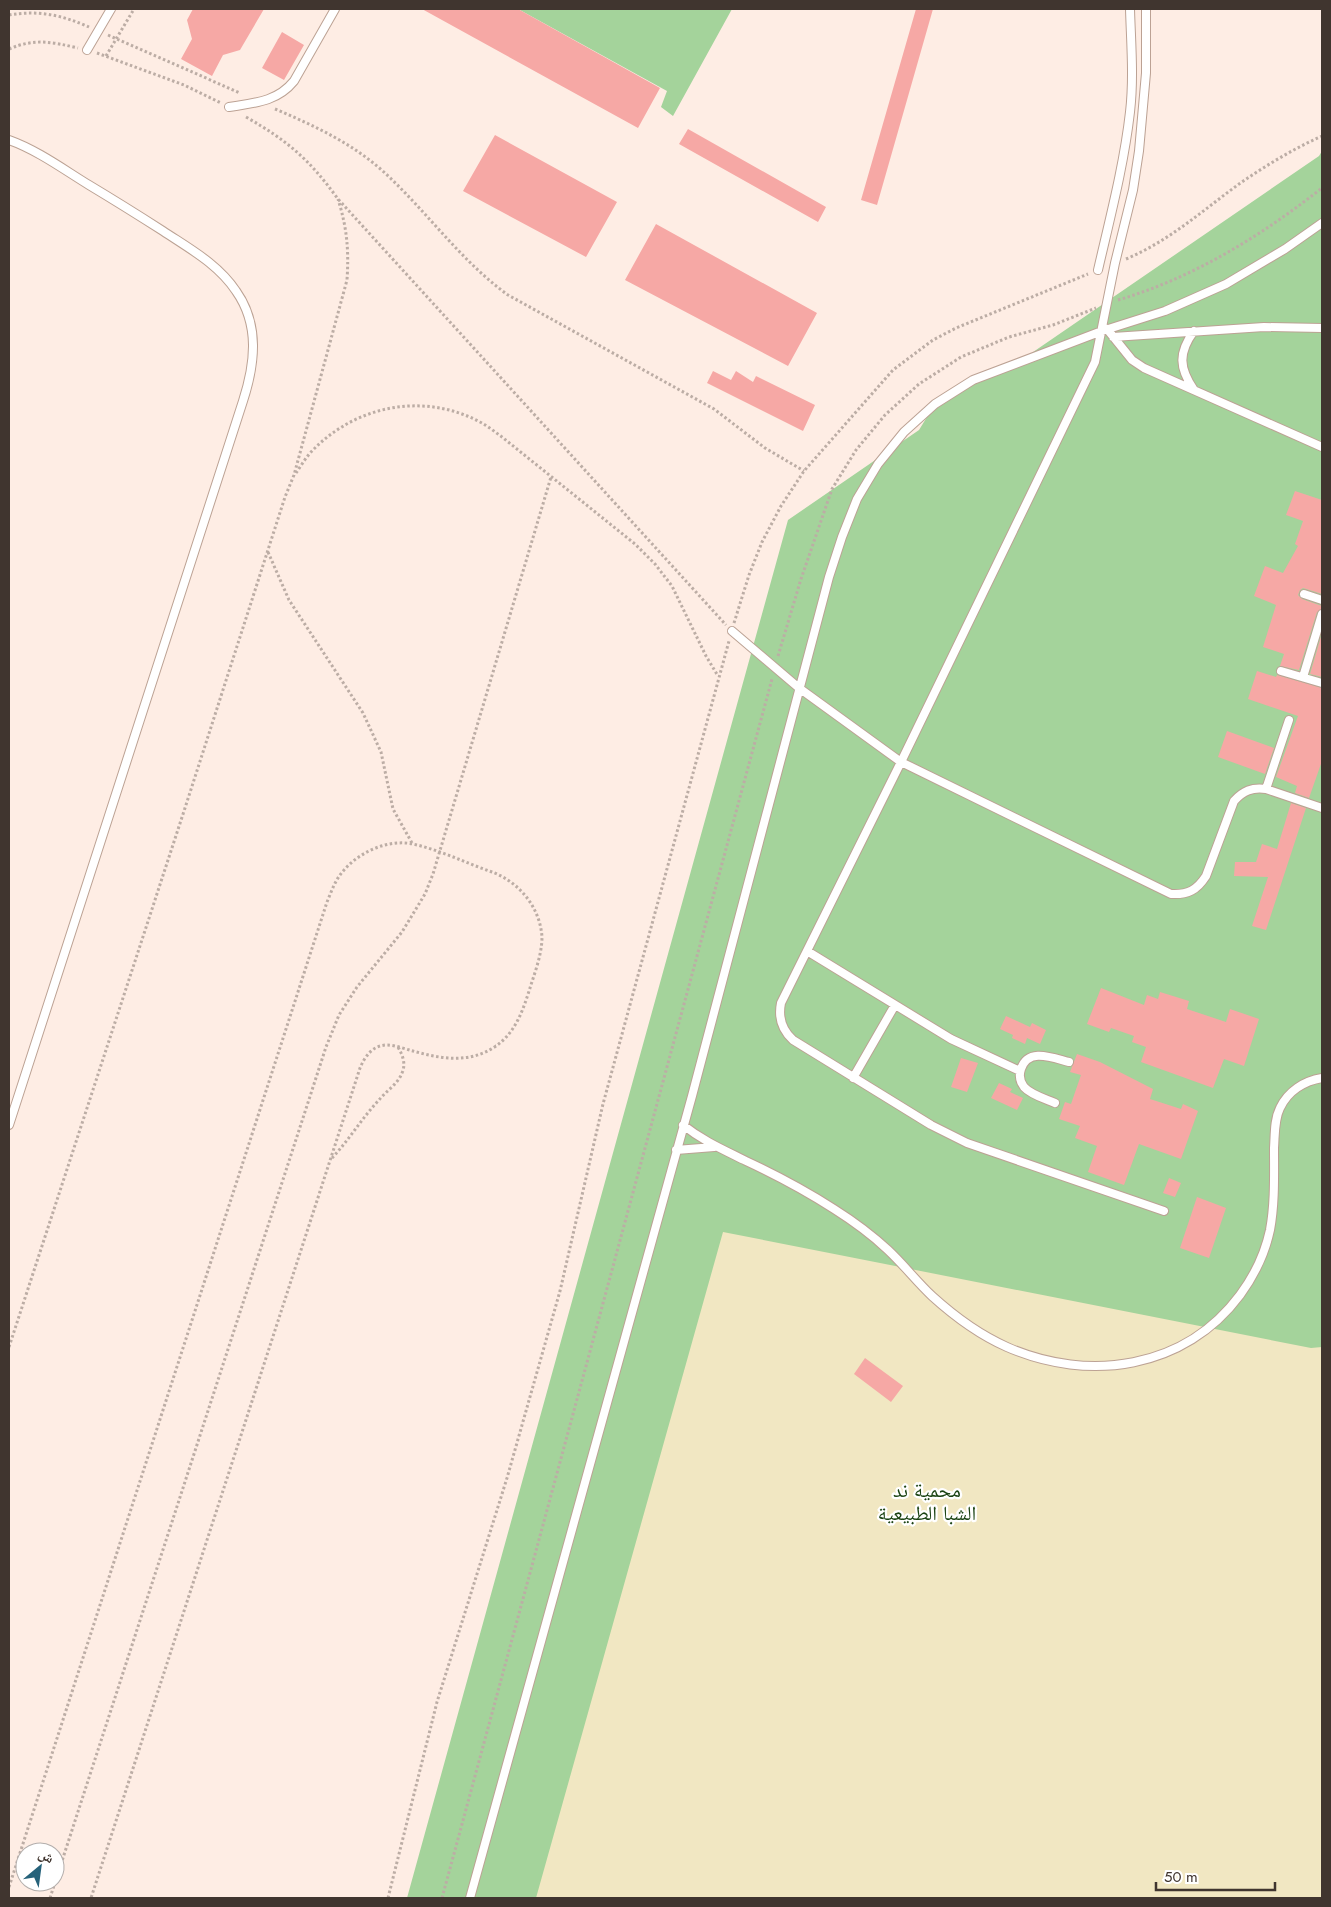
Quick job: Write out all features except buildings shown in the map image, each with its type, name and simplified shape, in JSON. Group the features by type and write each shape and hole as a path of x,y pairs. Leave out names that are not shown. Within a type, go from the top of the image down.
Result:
{"lane":[{"path":"87,50 111,9"},
{"path":"229,107 259,102 279,96 288,89 335,9"},
{"path":"1098,270 1130,112 1132,73 1130,9"},
{"path":"1146,9 1146,73 1139,151 1133,190 1107,303 1104,330 1095,362 807,951 780,1011 783,1027 793,1040 931,1125 966,1143 1164,1211"},
{"path":"9,140 36,153 121,204 220,270 237,292 249,318 254,346 252,374 9,1126"},
{"path":"470,1898 684,1126 829,577 857,499 878,464 904,432 935,404 973,380 1104,330 1165,311 1226,284 1285,249 1322,223"},
{"path":"1113,337 1264,327 1322,328"},
{"path":"1104,330 1113,337 1132,360 1144,368 1322,447"},
{"path":"1194,331 1186,341 1182,354 1182,367 1186,379 1194,390"},
{"path":"1304,594 1322,600"},
{"path":"1303,677 1322,614"},
{"path":"732,631 799,688 901,762 1172,894 1187,893 1201,885 1234,801 1240,794 1257,788 1266,789 1322,808"},
{"path":"1281,670 1322,683"},
{"path":"1266,789 1289,720"},
{"path":"807,951 951,1039 1020,1071"},
{"path":"853,1078 895,1006"},
{"path":"1055,1103 1025,1088 1021,1081 1020,1071 1023,1064 1029,1058 1037,1055 1069,1062"},
{"path":"684,1126 716,1147 775,1175 834,1209 888,1250 932,1296 955,1316 1006,1346 1035,1357 1065,1364 1096,1366 1126,1364 1156,1358 1183,1346 1208,1330 1223,1316 1248,1285 1261,1259 1270,1230 1273,1200 1275,1122 1280,1108 1288,1096 1299,1086 1322,1078"},
{"path":"676,1150 716,1147"}],"path":[{"path":"106,56 134,9"},
{"path":"9,15 40,12 58,15 320,129 365,156 404,191 483,276 508,295 714,409 765,448 804,471"},
{"path":"9,49 23,43 40,41 87,50 106,56 184,85 229,107 297,150 319,173 338,199 732,631"},
{"path":"1115,263 1168,237 1203,214 1254,173 1322,136"},
{"path":"442,1898 775,669 801,579 832,489 856,450 885,414 919,384 961,357 1009,337 1053,325 1107,303 1152,290 1212,261 1269,228 1322,188"},
{"path":"9,1347 285,497 294,475 347,280 349,252 346,225 338,199"},
{"path":"388,1898 437,1702 508,1478 560,1291 603,1104 718,676 738,605 762,542 781,506 804,471 893,370 933,340 956,328 1098,270"},
{"path":"294,475 311,452 332,432 354,419 379,410 405,405 431,406 457,412 481,422 635,544 655,564 672,586 706,656 718,676"},
{"path":"50,1898 326,1047 339,1016 357,987 402,932 415,914 425,894 440,853 552,477"},
{"path":"268,550 289,600 373,732 381,752 393,809 413,844"},
{"path":"9,1887 327,902 339,876 359,856 376,848 394,844 413,844 497,874 515,884 529,899 538,917 542,937 539,957 521,1015 511,1032 496,1046 479,1055 459,1060 432,1056 386,1045 374,1048 365,1056 91,1898"},
{"path":"331,1158 350,1138 376,1103 397,1082 402,1074 403,1056 398,1047"}],"green space":[{"path":"518,9 732,9 673,116 661,107 667,91"},
{"name":"محمية ند الشبا الطبيعية","path":"1322,151 1322,1898 407,1898 788,520 919,430 935,404 1020,361 1319,156"}],"sand":[{"path":"723,1232 1311,1348 1322,1347 1322,1898 536,1898"}]}
